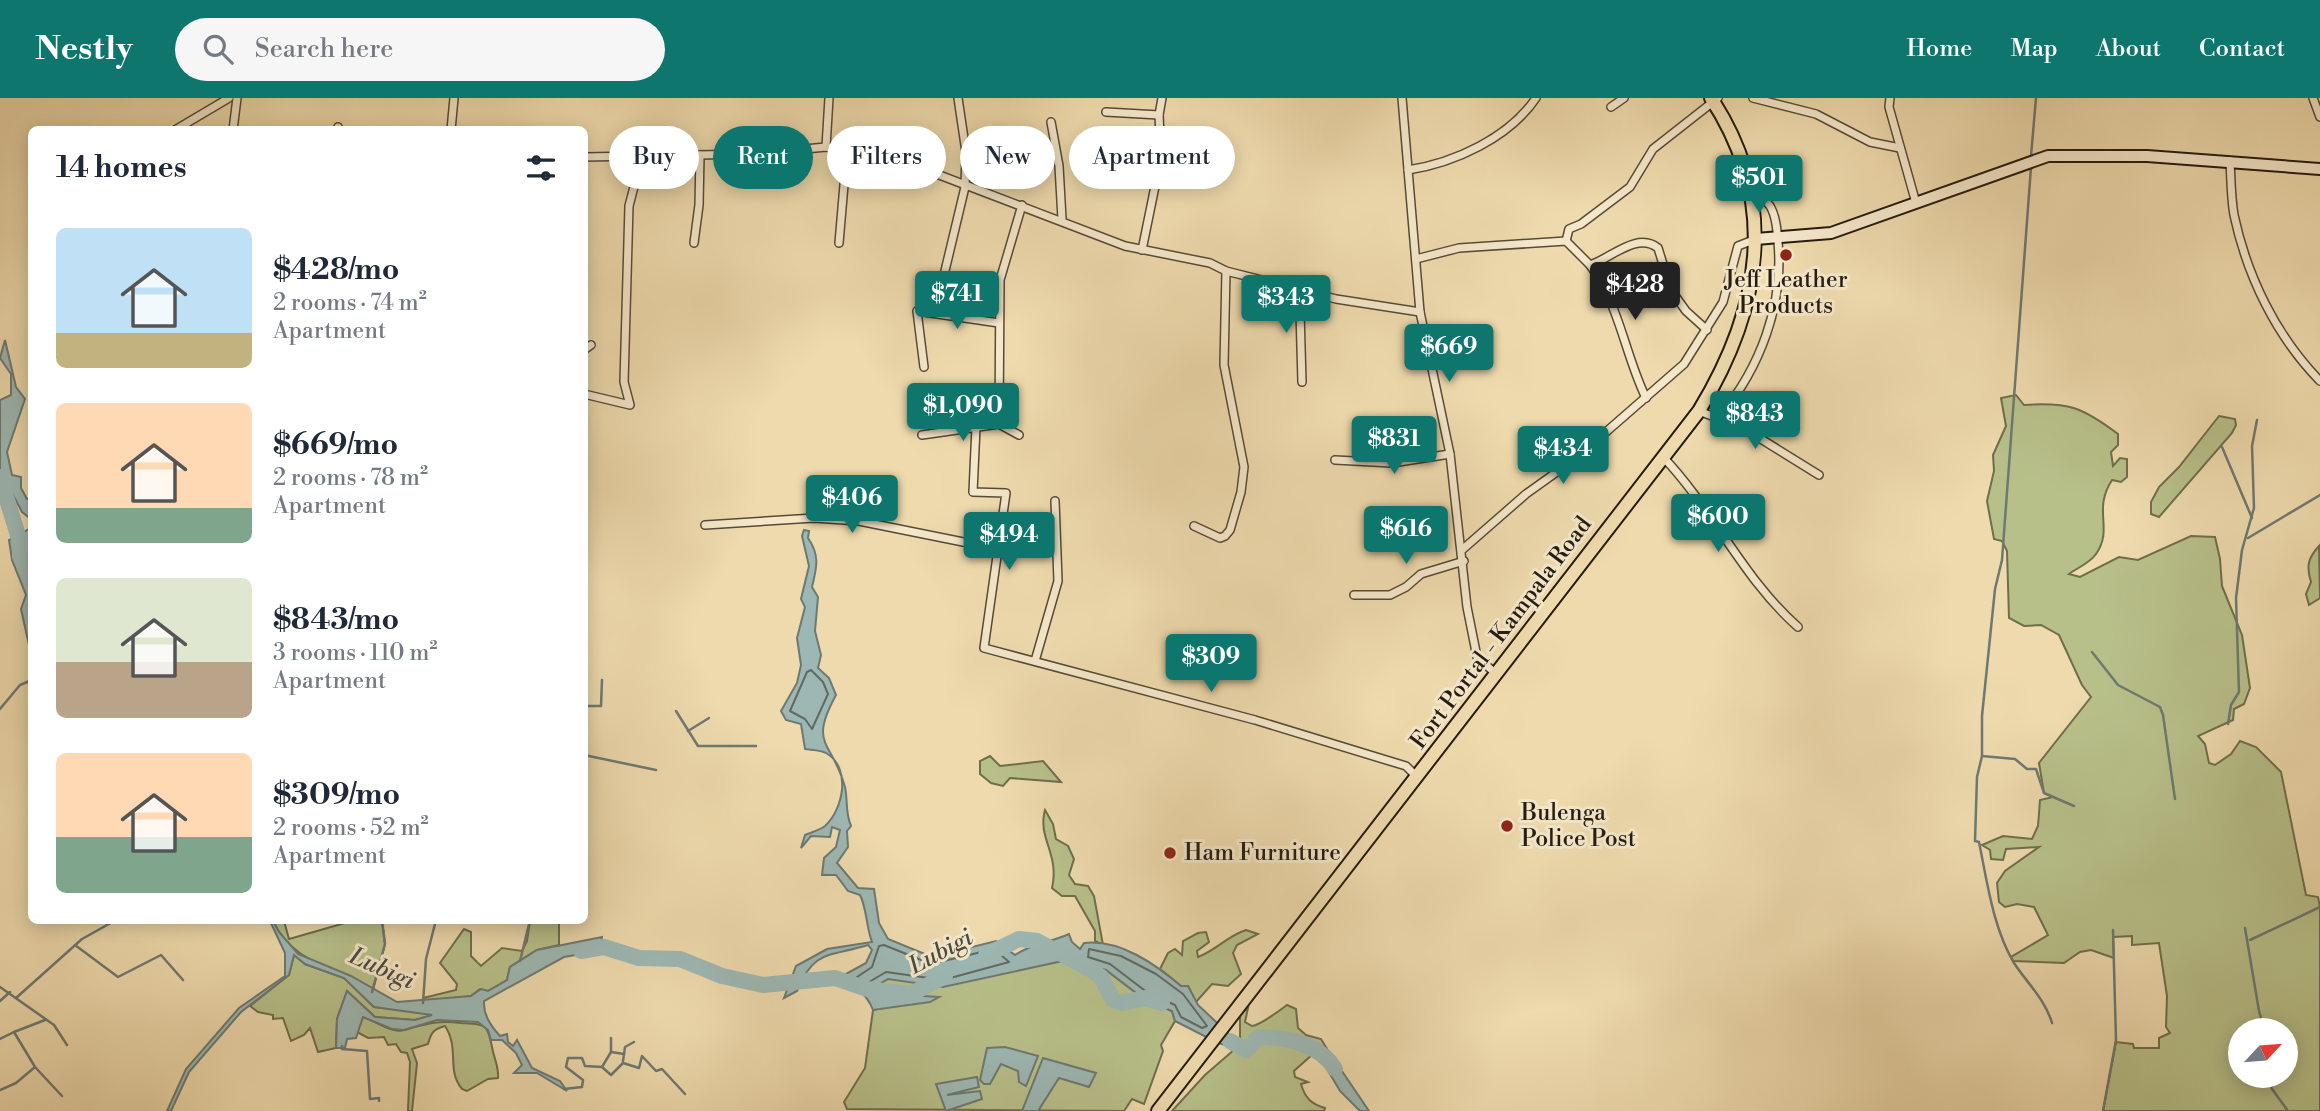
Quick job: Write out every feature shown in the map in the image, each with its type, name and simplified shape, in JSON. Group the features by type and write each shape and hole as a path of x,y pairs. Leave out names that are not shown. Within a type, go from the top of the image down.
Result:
{"main road":[{"name":"Fort Portal - Kampala Road","path":"1157,1111 1699,411 1737,340 1752,287 1756,239 1750,188 1736,142 1714,99"}],"street":[{"path":"182,126 229,98"},
{"path":"234,126 237,98"},
{"path":"451,126 454,98"},
{"path":"828,126 829,98"},
{"path":"958,98 962,126"},
{"path":"1142,250 1161,157 1159,116 1162,98"},
{"path":"1402,98 1420,312 1450,454 1463,549 1467,607 1477,657 1495,673"},
{"path":"1408,170 1437,166 1499,134 1517,122 1536,98"},
{"path":"1611,107 1625,98"},
{"path":"1753,98 1816,114 1870,142 1900,148"},
{"path":"1890,98 1889,107 1916,203"},
{"path":"2313,98 2320,117"},
{"path":"1566,241 1569,229 1581,224 1630,187 1653,149 1714,99"},
{"path":"1106,112 1159,116"},
{"path":"1051,122 1059,166 1062,219"},
{"path":"694,243 699,205 700,155 827,147"},
{"path":"1463,549 1526,494 1575,459 1684,364 1707,330 1731,280 1738,246 1756,239 1831,233 2048,156 2147,156 2320,169"},
{"path":"588,158 609,157"},
{"path":"2230,162 2234,213 2246,261 2275,324 2320,381"},
{"path":"1720,416 1744,380 1775,312 1781,277 1778,237 1769,205 1750,188"},
{"path":"588,395 630,405 624,382 629,206 633,189"},
{"path":"839,243 844,189"},
{"path":"944,275 965,189"},
{"path":"971,189 1062,219 1142,250 1210,263 1226,271 1336,299 1420,312"},
{"path":"999,424 1000,280 1022,205"},
{"path":"1416,259 1459,248 1566,241 1590,265 1623,330 1637,383 1646,398"},
{"path":"1590,265 1632,244 1655,245 1671,290 1686,311 1707,330"},
{"path":"1194,526 1220,538 1225,536 1230,530 1241,492 1244,467 1224,365 1226,271"},
{"path":"1302,382 1300,312 1303,290"},
{"path":"924,367 918,312 999,323"},
{"path":"1699,411 1720,416 1757,435 1819,475"},
{"path":"922,435 999,424 1019,435"},
{"path":"976,427 973,492 1006,493 985,648 1255,720 1406,766 1418,777"},
{"path":"1335,460 1392,463 1450,454"},
{"path":"1663,457 1688,483 1739,559 1798,626"},
{"path":"1035,661 1058,581 1055,500"},
{"path":"705,525 814,518 859,521 998,549"},
{"path":"1354,595 1390,595 1406,587 1421,574 1464,561"}],"green space":[{"path":"2016,395 2024,405 2053,404 2074,408 2118,434 2118,445 2111,452 2113,466 2120,458 2127,459 2127,477 2121,482 2112,480 2106,491 2103,536 2096,554 2069,574 2080,577 2119,557 2138,560 2191,536 2215,537 2222,586 2242,635 2250,688 2244,704 2234,709 2233,720 2198,736 2205,744 2209,763 2215,765 2231,754 2240,741 2256,747 2281,772 2306,895 2318,897 2320,907 2320,1111 2103,1111 2116,1042 2133,1044 2134,1048 2159,1048 2159,1038 2170,1033 2166,1027 2167,996 2159,943 2132,945 2132,936 2113,937 2114,958 2091,950 2080,952 2064,963 2013,961 2011,957 2048,935 2034,907 2017,904 2005,907 1999,902 1997,883 2005,871 2039,847 2006,849 2003,860 1991,859 1990,850 1982,845 2003,836 2032,839 2038,826 2040,800 2053,797 2044,793 2039,763 2091,697 2082,685 2059,635 2041,625 2024,626 2009,618 2007,551 2002,541 1994,539 1987,501 1994,471 1993,455 2006,426 2001,398"},
{"path":"2219,416 2235,419 2236,425 2232,433 2159,517 2151,514 2151,502 2159,487 2179,467"},
{"path":"2319,546 2320,598 2309,605 2306,594 2311,582 2309,562"},
{"path":"990,756 1000,766 1043,761 1061,782 1010,778 1003,786 991,783 980,774 980,761"},
{"path":"1045,810 1053,824 1056,839 1068,846 1074,859 1069,875 1075,884 1088,886 1094,896 1103,945 1095,941 1095,931 1075,896 1062,896 1052,888 1054,876 1044,829"},
{"path":"275,924 285,924 289,939 342,924 382,924 385,944 373,990 316,963 291,946"},
{"path":"530,924 559,924 559,945 537,950 510,967 507,980 488,991 480,989 471,996 423,1002 423,998 456,990 457,984 440,963 464,929 471,932 471,956 481,966 502,948 522,951 527,941"},
{"path":"1246,930 1258,934 1237,945 1233,953 1241,974 1228,986 1212,984 1196,1002 1188,986 1181,986 1160,969 1168,953 1175,949 1182,955 1183,941 1198,933 1206,932 1209,942 1197,951 1198,957"},
{"path":"294,955 305,964 344,978 374,1007 436,1014 415,1020 375,1017 347,991 337,1019 336,1048 318,1052 310,1028 304,1035 291,1041 283,1018 273,1019 273,1015 258,1012 250,1006 289,975"},
{"path":"1067,960 1106,970 1144,999 1172,1011 1175,1021 1161,1045 1163,1051 1144,1104 1132,1099 1124,1111 847,1109 844,1102 865,1068 873,1010 937,998 881,993 874,987 888,979 1013,970"},
{"path":"1287,1005 1296,1009 1298,1028 1306,1035 1321,1039 1327,1049 1313,1054 1294,1071 1295,1077 1308,1082 1301,1084 1307,1097 1316,1105 1325,1108 1324,1111 1172,1111 1205,1075 1235,1049 1245,1050 1240,1043 1240,1014 1248,1008 1245,1022 1252,1026"},
{"path":"363,1017 399,1031 438,1022 483,1026 490,1039 498,1078 488,1079 467,1091 462,1089 455,1074 452,1043 445,1026 441,1027 433,1032 428,1044 412,1049 417,1063 412,1111 408,1111 410,1062 407,1053 401,1052 396,1044 388,1045 384,1037 368,1038 357,1032"}],"water":[{"path":"5,340 16,387 25,399 7,452 12,475 21,477 21,488 28,499 28,517 22,512 0,470 0,400 11,395 11,374 0,358"},
{"path":"28,530 28,640 21,609 26,595 12,560 9,540"},
{"path":"804,530 809,531 808,538 816,556 812,587 818,597 815,631 821,655 818,668 829,678 836,695 824,724 823,734 834,760 824,752 805,749 801,724 786,720 781,711 797,683 801,665 797,638 805,607 801,599 809,566 802,536"},
{"path":"841,776 851,826 847,831 848,847 837,863 858,888 874,889 879,923 888,939 932,957 996,941 1015,955 1069,934 1072,942 1080,949 1084,943 1097,943 1124,949 1160,969 1181,986 1188,986 1198,1005 1246,1050 1218,1043 1175,1021 1172,1011 1144,999 1106,970 1067,960 943,987 888,979 874,987 878,993 939,997 930,1002 873,1010 859,990 835,980 866,963 872,950 868,945 817,961 803,977 797,991 784,998 796,966 827,949 872,942 860,895 848,891 836,875 822,875 824,858 836,847 840,830 832,827 830,837 811,836 801,848 805,835 825,826 836,810 842,789"},
{"path":"271,924 275,924 298,954 351,976 397,1002 471,996 481,989 488,991 507,980 510,967 537,950 602,937 600,951 564,957 484,1001 488,1020 500,1036 507,1034 508,1042 513,1046 517,1040 532,1068 560,1081 567,1091 537,1073 514,1073 522,1065 516,1053 502,1040 491,1040 488,1030 478,1022 437,1020 404,1030 392,1029 363,1017 356,1038 347,1039 345,1048 336,1048 337,1019 347,991 375,1017 415,1020 432,1015 374,1007 344,978 305,964 294,955 289,975 241,1012 189,1072 171,1111 167,1111 186,1069 239,1008 285,976 285,953"},
{"path":"1005,1047 1038,1056 1026,1086 1019,1082 1018,1071 1001,1064 990,1084 984,1084 980,1080 987,1048"},
{"path":"1327,1049 1369,1111 1360,1111 1340,1091 1321,1059 1320,1054"},
{"path":"1043,1058 1096,1073 1089,1087 1059,1078 1038,1111 1022,1111"},
{"path":"977,1077 979,1087 947,1095 980,1091 982,1099 946,1111 936,1084"}],"waterway":[{"path":"2031,156 2036,98"},
{"path":"2031,167 2002,560 1995,589 1982,716 1982,756 1977,777 1975,841 1979,842 2001,935 2014,963 2040,999 2052,1023"},
{"path":"2228,724 2231,705 2239,692 2236,598 2242,550 2254,508 2252,446 2257,420"},
{"path":"2222,447 2252,518"},
{"path":"0,477 21,545 20,556"},
{"path":"2248,538 2320,495"},
{"path":"2092,652 2118,685 2160,707 2175,799"},
{"path":"588,706 601,706 602,680"},
{"path":"0,709 20,685 28,682"},
{"path":"676,711 698,746 756,746"},
{"path":"688,731 709,718"},
{"path":"588,756 656,770"},
{"path":"1982,756 2015,759 2027,769 2036,769 2044,793 2074,806"},
{"path":"2250,940 2320,907"},
{"path":"16,998 82,939 109,924"},
{"path":"372,992 385,944 382,924"},
{"path":"423,1003 426,959 435,924"},
{"path":"520,961 529,924"},
{"path":"2245,928 2261,1018"},
{"path":"2103,1111 2116,1040 2113,930"},
{"name":"Lubigi","path":"986,955 1019,939 1037,941 1101,977 1113,1000 1122,1003 1145,998 1162,1003"},
{"path":"75,945 118,977 161,955 183,980"},
{"name":"Lubigi","path":"581,951 604,947 639,958 680,959 722,976 763,985 835,978 867,989 911,994 945,976"},
{"path":"0,987 54,1025 67,1045"},
{"path":"0,1001 10,992"},
{"path":"45,1020 14,1032 35,1067 62,1096"},
{"path":"0,1039 14,1032"},
{"name":"Lubigi","path":"1230,1041 1246,1050 1259,1037 1281,1038 1321,1053 1335,1069"},
{"path":"611,1038 611,1052 624,1054"},
{"path":"623,1061 625,1047 634,1042"},
{"path":"342,1046 342,1049 367,1051 370,1099 379,1098 379,1101"},
{"path":"602,1067 611,1052"},
{"path":"564,1089 582,1087 583,1080 566,1067 568,1058 582,1058 585,1066 602,1067 611,1075 623,1063 639,1068 642,1056 656,1071 662,1069 685,1094"},
{"path":"0,1090 16,1083 35,1067"},
{"path":"2272,1088 2288,1111"}],"place":[{"name":"Jeff Leather Products","path":"1786,255"},
{"name":"Bulenga Police Post","path":"1507,826"},
{"name":"Ham Furniture","path":"1170,853"}]}
